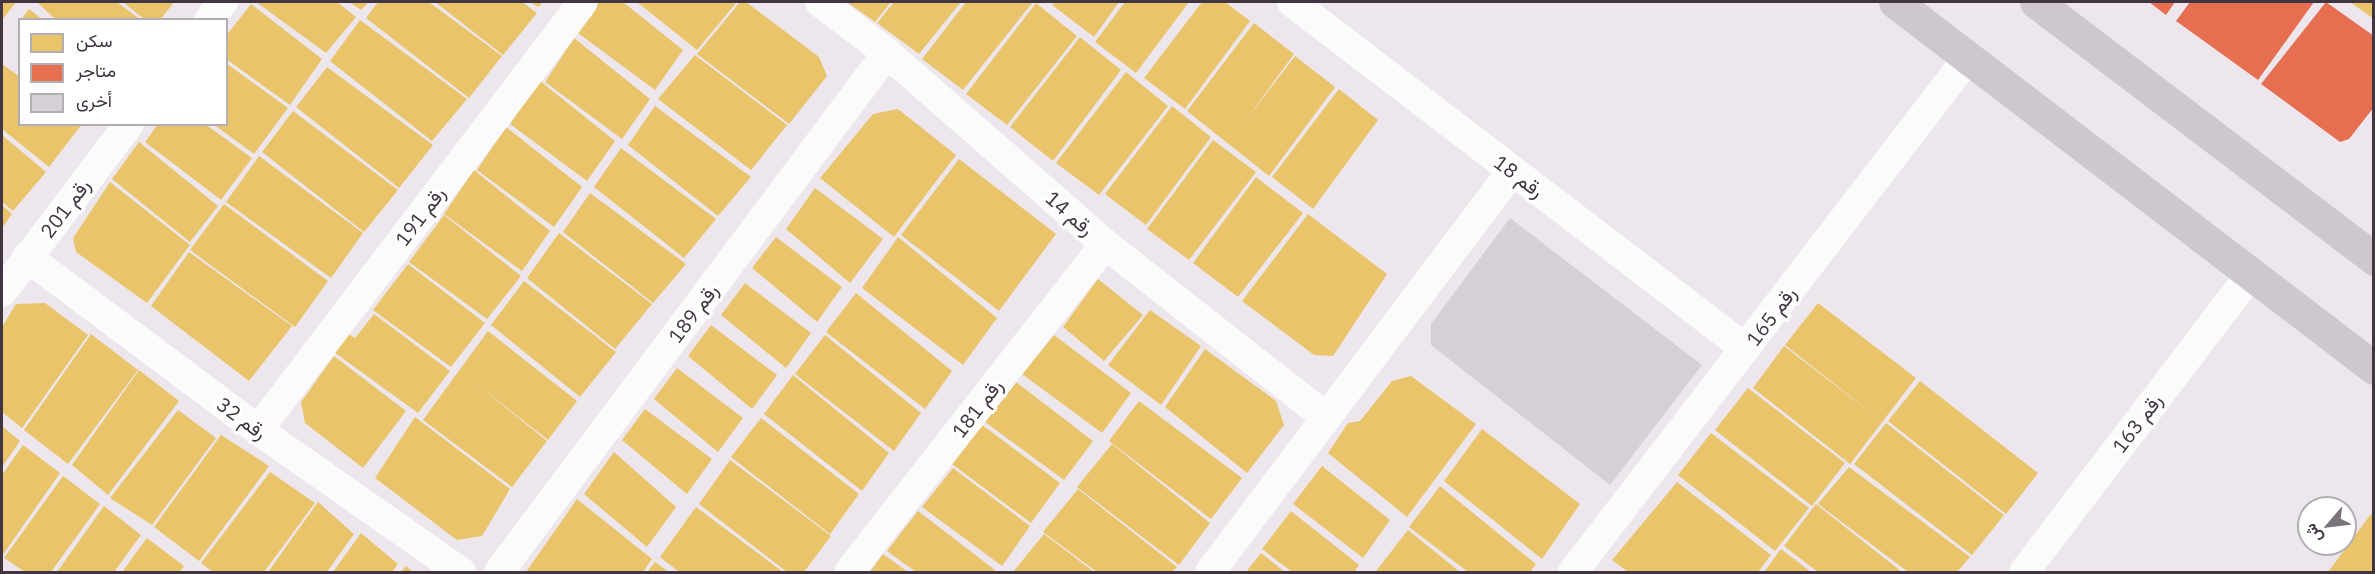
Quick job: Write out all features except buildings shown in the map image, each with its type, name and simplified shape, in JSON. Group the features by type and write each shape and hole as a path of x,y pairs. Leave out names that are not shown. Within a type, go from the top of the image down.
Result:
{"street":[{"path":"211,18 223,2"},
{"name":"رقم 191","path":"258,430 583,2"},
{"name":"رقم 14","path":"820,2 886,53 1105,244 1326,417"},
{"name":"رقم 18","path":"1292,2 1746,349"},
{"path":"1895,2 2373,368"},
{"path":"2036,2 2373,259"},
{"name":"رقم 189","path":"499,573 886,53"},
{"name":"رقم 165","path":"1573,573 1968,57"},
{"name":"رقم 201","path":"2,292 127,126"},
{"path":"1210,573 1512,171"},
{"name":"رقم 181","path":"849,573 1105,244"},
{"name":"رقم 32","path":"27,257 258,430 461,573"},
{"name":"رقم 163","path":"2035,568 2251,274"}]}
